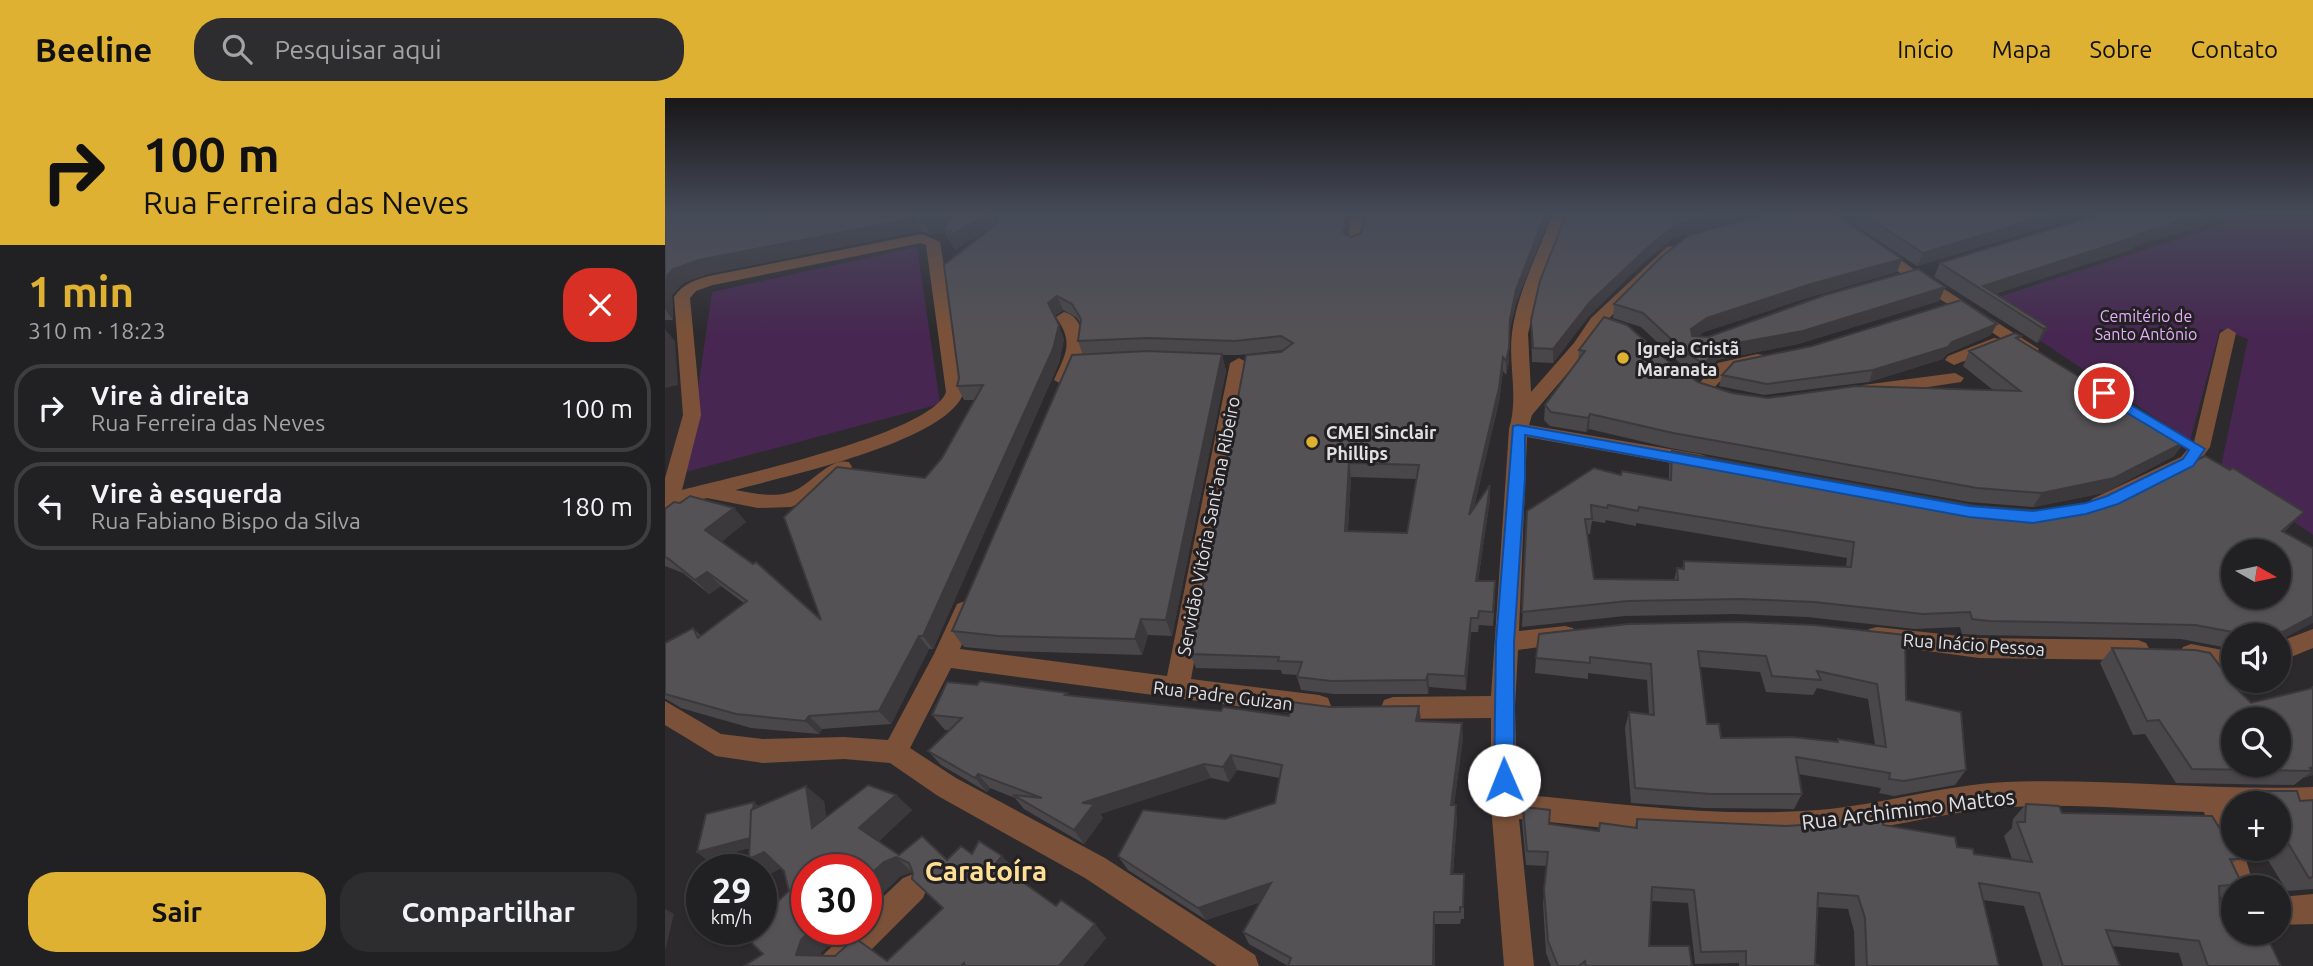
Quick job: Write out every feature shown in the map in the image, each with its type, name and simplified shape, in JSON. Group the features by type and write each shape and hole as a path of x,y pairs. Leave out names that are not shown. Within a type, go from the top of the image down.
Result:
{"street":[{"path":"665,535 670,501 692,415 683,297 685,293 709,281 846,253"},
{"path":"670,501 872,444 920,425 944,410 952,401 955,392 944,267 938,253"},
{"path":"1519,966 1504,804 1505,642 1521,421 1520,334 1529,294 1545,253"},
{"path":"1521,421 1581,346 1597,321 1670,253"},
{"path":"1881,253 1912,275 2045,358"},
{"path":"1891,281 1939,267"},
{"path":"1934,311 1958,303"},
{"path":"1053,402 1070,364 1078,336 1075,328 1064,317"},
{"path":"1597,321 1616,327"},
{"path":"2076,510 2112,500 2188,463 2192,446 2203,443 2228,333"},
{"path":"1954,360 2009,337"},
{"path":"1702,390 1724,367 1777,355"},
{"path":"1070,364 1091,363"},
{"name":"Servidão Vitória Sant'ana Ribeiro","path":"1177,689 1239,363"},
{"path":"1684,378 1702,390 1720,396"},
{"path":"1844,394 1955,378"},
{"path":"1521,421 1722,465"},
{"path":"701,492 773,501 792,500 810,491 872,444"},
{"path":"895,752 945,657 972,594"},
{"path":"1505,642 1584,632"},
{"name":"Rua Inácio Pessoa","path":"1856,634 1979,648 2161,651 2221,660"},
{"path":"2291,647 2313,638"},
{"name":"Rua Padre Guizan","path":"945,657 1177,689 1347,708"},
{"path":"1373,708 1503,707"},
{"path":"665,712 716,745 763,751 844,748 895,752 947,788 1095,868 1244,966"},
{"name":"Rua Archimimo Mattos","path":"1504,804 1772,825 1857,818 1999,795 2053,794 2215,802 2313,799"},
{"path":"2215,802 2236,875"},
{"path":"834,966 913,888"},
{"path":"2291,910 2313,909"}],"green space":[{"path":"892,253 918,253 940,404 686,472 712,292"},
{"name":"Cemitério de Santo Antônio","path":"2135,253 2313,253 2313,535 2220,471 2248,339 2220,329 2190,441 1983,302"}],"building":[{"path":"665,253 738,253 699,260 673,269 665,278"},
{"path":"960,253 1530,253 1516,290 1510,319 1509,348 1506,361 1503,357 1499,388 1469,515 1490,485 1476,581 1495,581 1493,612 1479,611 1478,618 1471,618 1465,676 1428,674 1426,680 1331,681 1297,677 1302,662 1278,661 1279,657 1190,654 1246,355 1281,352 1293,343 1281,336 1235,341 1148,338 1078,341 1081,319 1072,304 1057,296 1048,303 1059,325 1053,349 923,636 919,636 879,711 809,716 805,721 736,714 665,694 665,643 693,628 698,638 747,601 707,572 695,580 665,557 665,509 690,496 734,508 705,530 753,564 756,562 821,620 784,517 837,467 925,478 942,458 983,385 957,386 959,378 944,265","holes":["1349,463 1419,465 1407,533 1345,531"]},
{"path":"1551,253 1642,253 1590,302 1553,349 1533,348 1531,320 1540,281"},
{"path":"1667,253 1892,253 1902,259 1811,284 1707,318 1691,329 1692,336 1708,337 1825,295 1918,269 1945,287 1803,331 1721,346 1704,364 1685,352 1643,313 1614,304"},
{"path":"1974,253 2087,253 1983,286 2048,327 2044,329 1940,263"},
{"path":"1961,300 1997,324 1952,342 1948,347 1873,370 1767,384 1722,375 1734,362 1812,346"},
{"path":"1604,317 1627,325 1670,363 1698,382 1732,393 1768,398 1856,386 2020,391 1969,351 2015,333 2021,336 2016,338 2094,386 2183,436 2179,438 2185,442 2114,478 2042,493 1977,488 1673,433 1590,414 1588,418 1551,412 1545,405 1585,351 1579,350"},
{"path":"1147,351 1222,354 1166,620 1141,619 1135,639 998,636 952,631 1072,355"},
{"path":"1672,451 1977,506 2043,511 2097,502 2131,492 2205,456 2230,470 2233,468 2304,512 2282,531 2313,548 2313,616 2291,628 2291,623 2221,623 2221,630 2195,625 1989,621 1972,619 1970,612 1923,614 1814,602 1740,599 1628,601 1522,612 1527,511 1594,468 1621,475 1622,471 1671,480","holes":["1591,505 1607,508 1608,505 1638,511 1639,507 1854,542 1851,567 1684,561 1684,569 1677,568 1678,580 1594,579 1585,519 1592,519"]},
{"path":"1740,622 1814,625 1905,635 1906,700 1961,712 1966,770 1904,781 1889,779 1890,773 1796,757 1802,794 1711,794 1635,788 1629,712 1654,715 1651,664 1590,657 1590,663 1536,658 1539,634 1628,624","holes":["1698,651 1766,656 1772,676 1821,680 1817,671 1877,684 1886,747 1838,739 1838,742 1792,737 1721,738 1719,724 1707,724"]},
{"path":"2112,648 2195,650 2210,653 2221,667 2221,693 2241,693 2251,703 2313,688 2313,767 2310,768 2313,771 2291,771 2291,707 2221,707 2221,769 2192,769 2159,720 2147,721"},
{"path":"980,681 1067,693 1065,695 1221,711 1223,707 1289,716 1292,702 1330,707 1419,706 1416,721 1462,723 1451,805 1456,805 1451,874 1464,874 1463,907 1460,907 1460,912 1434,912 1433,966 1288,966 1291,958 1243,932 1271,883 1198,908 1118,856 1143,810 1225,819 1275,803 1282,765 1231,755 1223,767 1204,764 1082,803 1094,804 1074,830 1013,795 1042,798 978,774 975,778 928,751 962,718 932,715 947,682 977,685"},
{"path":"868,785 896,795 859,828 899,855 922,836 947,860 961,846 972,854 979,841 1002,856 996,863 1056,906 1061,900 1095,924 1059,966 965,966 964,963 961,966 744,966 763,954 754,945 777,945 777,902 789,891 784,871 777,864 777,854 749,854 751,810 806,786 812,828"},
{"path":"2291,791 2297,791 2300,801 2313,800 2313,877 2309,878 2291,848"},
{"path":"754,802 750,838 697,852 706,814"},
{"path":"2026,804 2059,806 2062,813 2212,816 2221,830 2221,861 2231,861 2238,875 2221,875 2221,945 2271,945 2281,966 2208,966 2199,941 2106,930 2120,966 2063,966 2039,893 1979,883 1999,966 1867,966 1865,918 1858,896 1818,893 1815,964 1820,966 1746,966 1746,951 1701,952 1694,890 1652,887 1649,946 1689,946 1692,966 1586,966 1585,961 1579,966 1558,966 1548,941 1544,890 1548,852 1527,851 1523,807 1550,810 1549,824 1599,831 1600,823 1637,828 1637,819 1786,826 1883,820 1883,825 1955,837 1957,847 1973,849 1974,854 2032,862 2017,822 2025,822"}],"place":[{"name":"Igreja Cristã Maranata","path":"1623,358"},
{"name":"CMEI Sinclair Phillips","path":"1312,442"}],"district":[{"name":"Caratoíra","path":"986,870"}],"route":[{"path":"1504,780 1505,642 1518,429 1969,512 2033,517 2086,508 2112,500 2188,463 2198,449 2104,393"}]}
